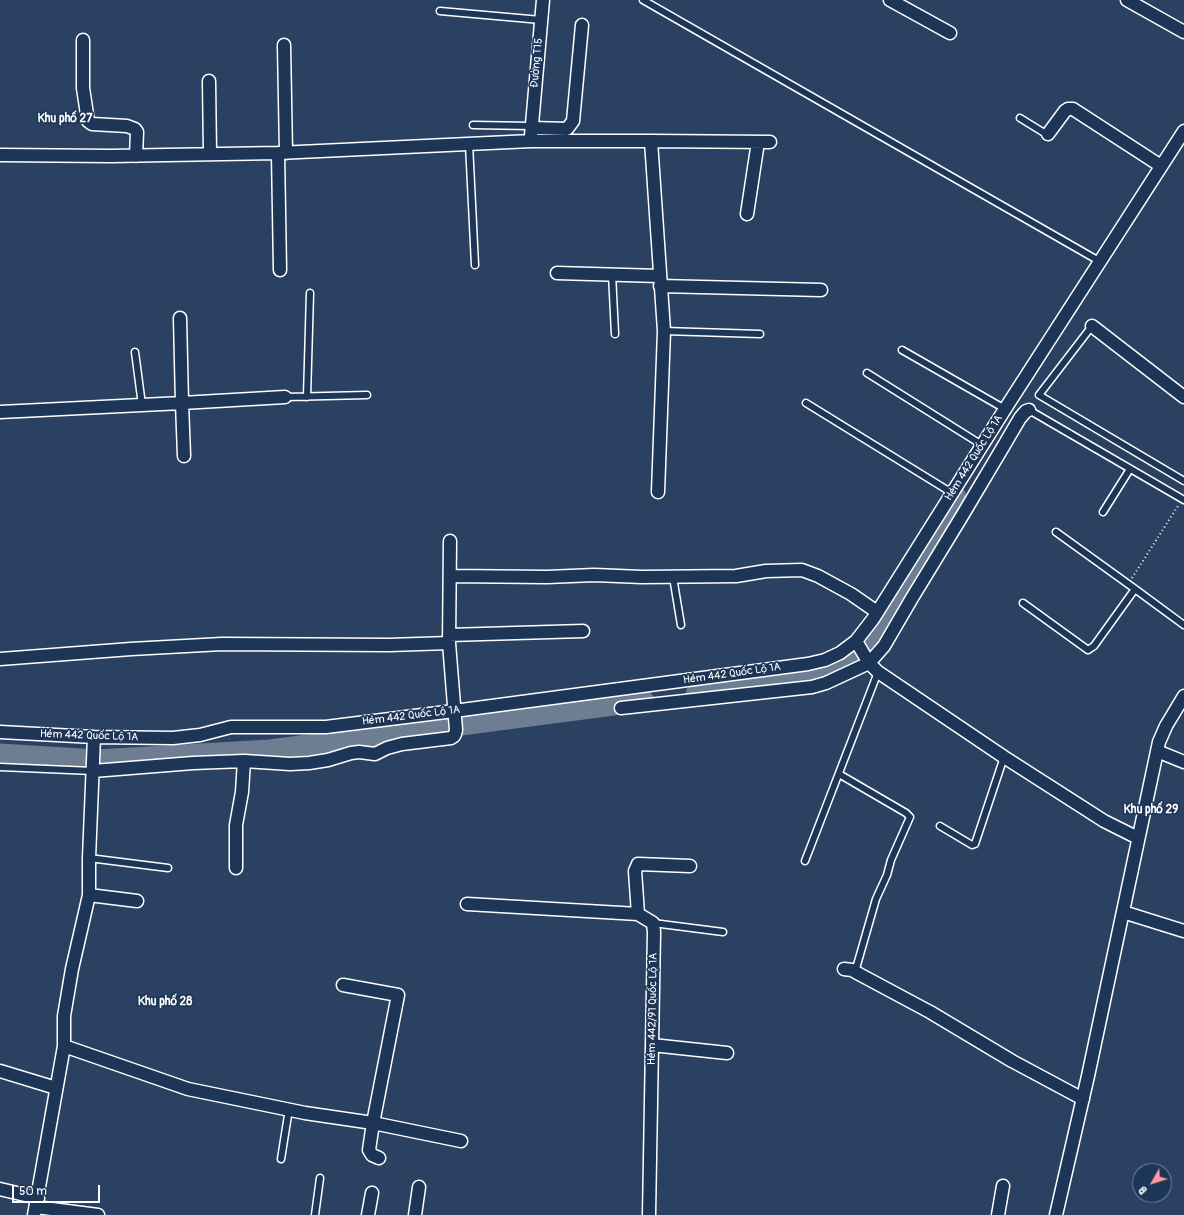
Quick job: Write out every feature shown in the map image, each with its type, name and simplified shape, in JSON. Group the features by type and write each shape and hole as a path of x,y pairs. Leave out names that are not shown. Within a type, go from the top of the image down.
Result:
{"street":[{"name":"Đường T15","path":"530,141 543,0"},
{"path":"890,0 950,33"},
{"path":"1127,0 1184,32"},
{"path":"532,127 567,129 573,121 582,25"},
{"path":"83,40 83,88 88,121 92,124 127,126 135,129 137,132 136,156"},
{"path":"280,270 284,45"},
{"path":"209,81 210,154"},
{"path":"1048,134 1065,111 1068,109 1073,109 1161,166"},
{"name":"Hẻm 442 Quốc Lộ 1A","path":"0,732 94,741 173,738 200,735 231,727 326,727 454,713 808,664 825,660 859,646 877,612 982,445 1184,130"},
{"path":"0,155 136,156 282,153 530,141 764,142 747,214"},
{"path":"651,141 664,331 658,492"},
{"path":"557,273 612,274 660,281 821,290"},
{"path":"180,318 184,456"},
{"path":"1092,326 1184,397"},
{"path":"0,412 285,397"},
{"path":"621,708 812,687 831,681 869,663 884,646 1020,418 1026,411 1029,410"},
{"path":"93,768 244,761 290,764 309,763 328,760 351,753 359,752 374,754 386,748 402,744 451,738 455,734 456,730 449,639 450,541"},
{"path":"450,576 736,576 766,571 802,570 818,576 851,594 877,612"},
{"path":"0,659 222,644 389,644 583,630"},
{"path":"859,646 869,663 878,672 1004,757 1104,820 1138,838"},
{"path":"1056,1215 1083,1099 1159,742 1166,726 1184,696"},
{"path":"36,1207 64,1046 64,1016 72,969 89,895 88,858 94,741"},
{"path":"1157,751 1184,762"},
{"path":"236,868 236,825 242,792 244,761"},
{"path":"638,914 635,871 638,864 690,866"},
{"path":"89,895 137,901"},
{"path":"467,904 638,914 653,923"},
{"path":"1123,912 1184,931"},
{"name":"Hẻm 442/91 Quốc Lộ 1A","path":"649,1215 653,923"},
{"path":"849,970 930,1012 1012,1061 1083,1099"},
{"path":"343,985 398,995 369,1150 372,1155 379,1158"},
{"path":"652,1045 727,1053"},
{"path":"64,1046 188,1089 289,1110 373,1123 461,1141"},
{"path":"0,1071 56,1088"},
{"path":"998,1215 1004,1186"},
{"path":"415,1215 419,1187"},
{"path":"0,1189 36,1207 98,1215"},
{"path":"368,1215 372,1193"}],"lane":[{"path":"644,0 1099,261"},
{"path":"440,11 541,20"},
{"path":"1020,118 1048,134"},
{"path":"473,125 532,127"},
{"path":"469,144 475,265"},
{"path":"612,274 615,334"},
{"path":"307,397 310,293"},
{"path":"1092,326 1039,395 1184,482"},
{"path":"664,331 760,334"},
{"path":"902,350 1005,409"},
{"path":"135,352 142,405"},
{"path":"867,373 982,445"},
{"path":"285,397 367,395"},
{"path":"806,403 952,493"},
{"path":"1029,410 1183,499"},
{"path":"1103,512 1130,469"},
{"path":"1056,532 1184,625"},
{"path":"673,577 681,625"},
{"path":"1023,603 1088,650 1094,646 1135,589"},
{"path":"805,861 878,672"},
{"path":"940,826 972,845 975,844 1004,757"},
{"path":"0,767 93,768"},
{"path":"839,774 910,817 891,860 887,875 849,970"},
{"path":"88,858 168,868"},
{"path":"653,923 722,932"},
{"path":"281,1158 289,1110"},
{"path":"314,1215 320,1178"}],"path":[{"path":"1128,584 1183,499"}],"waterway":[{"path":"696,694 797,681 828,674 846,667 862,647 905,582 956,497"},
{"path":"0,754 97,760 270,750 644,701"}],"district":[{"name":"Khu phố 27","path":"65,119"},
{"name":"Khu phố 29","path":"1151,810"},
{"name":"Khu phố 28","path":"165,1002"}]}
